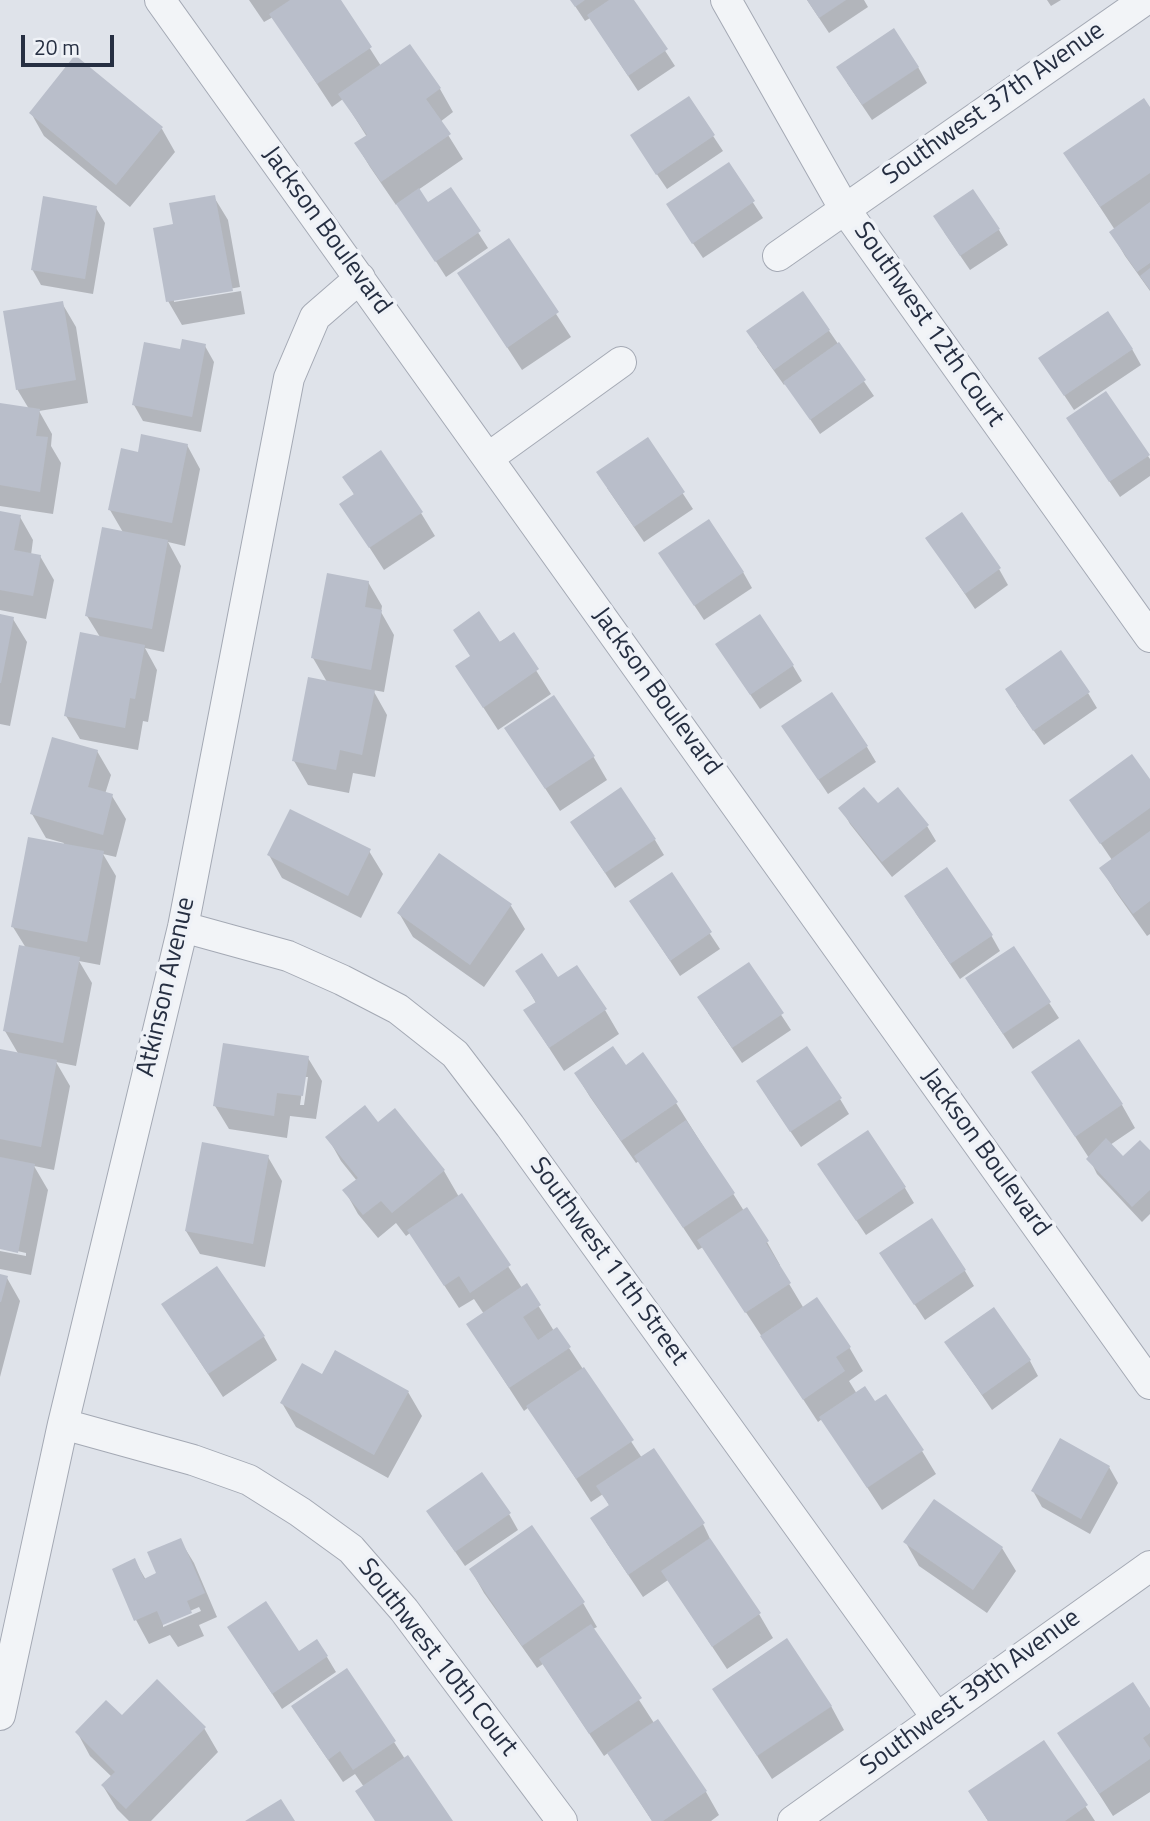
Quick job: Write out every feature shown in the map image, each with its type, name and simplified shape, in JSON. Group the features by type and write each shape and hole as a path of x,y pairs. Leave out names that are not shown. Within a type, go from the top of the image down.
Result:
{"street":[{"name":"Jackson Boulevard","path":"160,0 1150,1384"},
{"name":"Southwest 12th Court","path":"726,0 844,208 1150,638"},
{"name":"Southwest 37th Avenue","path":"778,256 1144,0"},
{"name":"Atkinson Avenue","path":"0,1715 63,1424 183,927 289,378 315,317 360,278"},
{"path":"488,458 621,362"},
{"name":"Southwest 11th Street","path":"183,927 288,956 342,980 398,1009 455,1054 526,1148 937,1718"},
{"name":"Southwest 10th Court","path":"63,1424 193,1460 248,1480 352,1549 404,1609 562,1821"},
{"name":"Southwest 39th Avenue","path":"793,1821 1150,1566"}],"building":[{"path":"290,0 341,0 372,47 317,84 269,14"},
{"path":"570,0 585,0 575,7"},
{"path":"609,0 634,0 668,49 628,76 587,15"},
{"path":"807,0 846,0 819,18"},
{"path":"894,28 919,67 862,105 836,67"},
{"path":"410,44 441,88 426,99 451,134 381,182 354,143 367,135 338,94"},
{"path":"75,55 163,127 116,185 29,113"},
{"path":"689,96 715,135 656,175 630,135"},
{"path":"1144,98 1150,107 1150,173 1100,207 1063,153"},
{"path":"729,162 755,201 692,244 666,204"},
{"path":"451,187 481,231 435,262 396,204 419,188 428,202"},
{"path":"973,189 1000,229 960,256 933,216"},
{"path":"215,195 233,291 166,302 153,228 173,224 169,203"},
{"path":"43,196 97,206 85,279 31,270"},
{"path":"1150,202 1150,263 1137,272 1109,232"},
{"path":"509,238 559,312 507,348 457,273"},
{"path":"1150,268 1150,290 1140,276"},
{"path":"803,291 830,330 774,370 746,331"},
{"path":"63,301 76,380 16,390 3,311"},
{"path":"1108,311 1133,349 1064,396 1038,358"},
{"path":"182,339 206,344 192,417 132,405 144,342 180,349"},
{"path":"839,342 866,380 810,420 783,382"},
{"path":"1106,391 1150,455 1109,482 1066,418"},
{"path":"0,403 40,409 36,436 48,437 40,492 0,485"},
{"path":"141,434 188,444 172,523 108,510 121,448 138,452"},
{"path":"648,437 685,492 634,527 596,472"},
{"path":"381,450 423,512 369,548 339,504 354,494 342,477"},
{"path":"0,511 21,515 14,550 41,555 33,596 0,590"},
{"path":"962,512 1001,568 965,594 925,538"},
{"path":"709,519 744,572 694,606 658,553"},
{"path":"102,527 168,540 152,629 85,616"},
{"path":"327,573 369,581 365,607 382,610 371,670 311,658"},
{"path":"479,611 500,642 514,632 539,669 483,708 455,666 470,656 453,630"},
{"path":"0,614 14,617 1,683 0,683"},
{"path":"760,614 794,665 750,695 715,644"},
{"path":"80,632 145,645 135,699 130,698 125,728 64,716"},
{"path":"1061,650 1090,692 1033,731 1005,689"},
{"path":"308,677 375,690 362,755 340,750 336,770 292,761"},
{"path":"832,692 868,746 818,780 781,726"},
{"path":"554,695 595,756 545,789 504,728"},
{"path":"52,737 98,750 88,787 113,794 103,835 30,814"},
{"path":"1132,754 1150,779 1150,808 1100,844 1069,800"},
{"path":"621,787 656,839 605,873 570,822"},
{"path":"864,787 878,803 898,787 929,825 882,862 838,808"},
{"path":"290,809 371,849 348,896 267,855"},
{"path":"1150,831 1150,901 1133,914 1099,868"},
{"path":"28,837 104,851 87,942 11,927"},
{"path":"439,853 512,904 470,965 397,913"},
{"path":"947,867 993,935 950,964 904,896"},
{"path":"672,872 712,932 670,961 629,901"},
{"path":"19,945 80,957 63,1043 3,1031"},
{"path":"1014,946 1051,1002 1003,1034 965,978"},
{"path":"542,953 558,977 577,965 607,1009 549,1048 523,1010 536,1002 515,971"},
{"path":"749,962 784,1013 732,1048 697,997"},
{"path":"1079,1039 1123,1104 1075,1137 1031,1072"},
{"path":"223,1043 309,1056 303,1096 277,1093 274,1116 213,1106"},
{"path":"613,1046 626,1065 643,1052 678,1102 621,1141 574,1073"},
{"path":"807,1046 842,1098 790,1132 756,1081"},
{"path":"0,1049 57,1060 41,1147 0,1139"},
{"path":"365,1105 378,1122 395,1108 445,1170 392,1213 381,1201 363,1215 342,1190 358,1178 325,1137"},
{"path":"686,1120 735,1193 683,1228 634,1156"},
{"path":"868,1130 906,1187 856,1221 817,1164"},
{"path":"1106,1138 1123,1156 1140,1140 1150,1150 1150,1190 1132,1207 1086,1159"},
{"path":"202,1142 269,1155 253,1244 185,1231"},
{"path":"0,1157 35,1164 18,1253 0,1249"},
{"path":"462,1193 511,1265 470,1293 459,1276 444,1286 407,1230"},
{"path":"747,1207 791,1283 745,1313 697,1240"},
{"path":"932,1218 966,1270 914,1305 879,1253"},
{"path":"217,1266 265,1336 208,1374 161,1304"},
{"path":"0,1274 8,1276 1,1302 0,1302"},
{"path":"527,1283 541,1305 523,1317 538,1340 557,1327 571,1347 509,1388 466,1324"},
{"path":"817,1297 851,1347 836,1357 845,1371 803,1400 760,1336"},
{"path":"994,1307 1031,1360 982,1395 944,1342"},
{"path":"335,1350 409,1391 374,1455 280,1403 302,1363 322,1374"},
{"path":"584,1367 634,1440 576,1479 526,1406"},
{"path":"865,1386 875,1401 886,1394 924,1450 867,1488 819,1417"},
{"path":"1060,1438 1110,1466 1081,1519 1031,1491"},
{"path":"654,1448 705,1523 628,1575 590,1518 609,1505 596,1486"},
{"path":"482,1472 511,1513 455,1552 426,1511"},
{"path":"934,1499 1003,1547 973,1590 903,1542"},
{"path":"532,1525 585,1602 522,1646 469,1569"},
{"path":"181,1538 205,1593 187,1601 192,1613 163,1625 157,1611 134,1621 112,1569 135,1558 144,1579 156,1573 147,1552"},
{"path":"710,1538 761,1613 712,1647 661,1571"},
{"path":"266,1601 299,1651 317,1639 328,1656 272,1694 227,1627"},
{"path":"591,1624 642,1698 589,1734 539,1659"},
{"path":"787,1638 832,1706 757,1756 712,1689"},
{"path":"347,1668 396,1741 353,1770 340,1751 328,1760 291,1706"},
{"path":"157,1679 206,1727 126,1809 101,1785 115,1772 75,1732 106,1700 122,1715"},
{"path":"1133,1682 1150,1708 1150,1733 1143,1738 1150,1748 1150,1759 1099,1794 1057,1733"},
{"path":"658,1719 707,1791 663,1821 652,1821 607,1753"},
{"path":"1044,1740 1088,1805 1065,1821 988,1821 968,1791"},
{"path":"408,1755 453,1821 375,1821 355,1791"},
{"path":"281,1799 295,1821 245,1821"}]}
